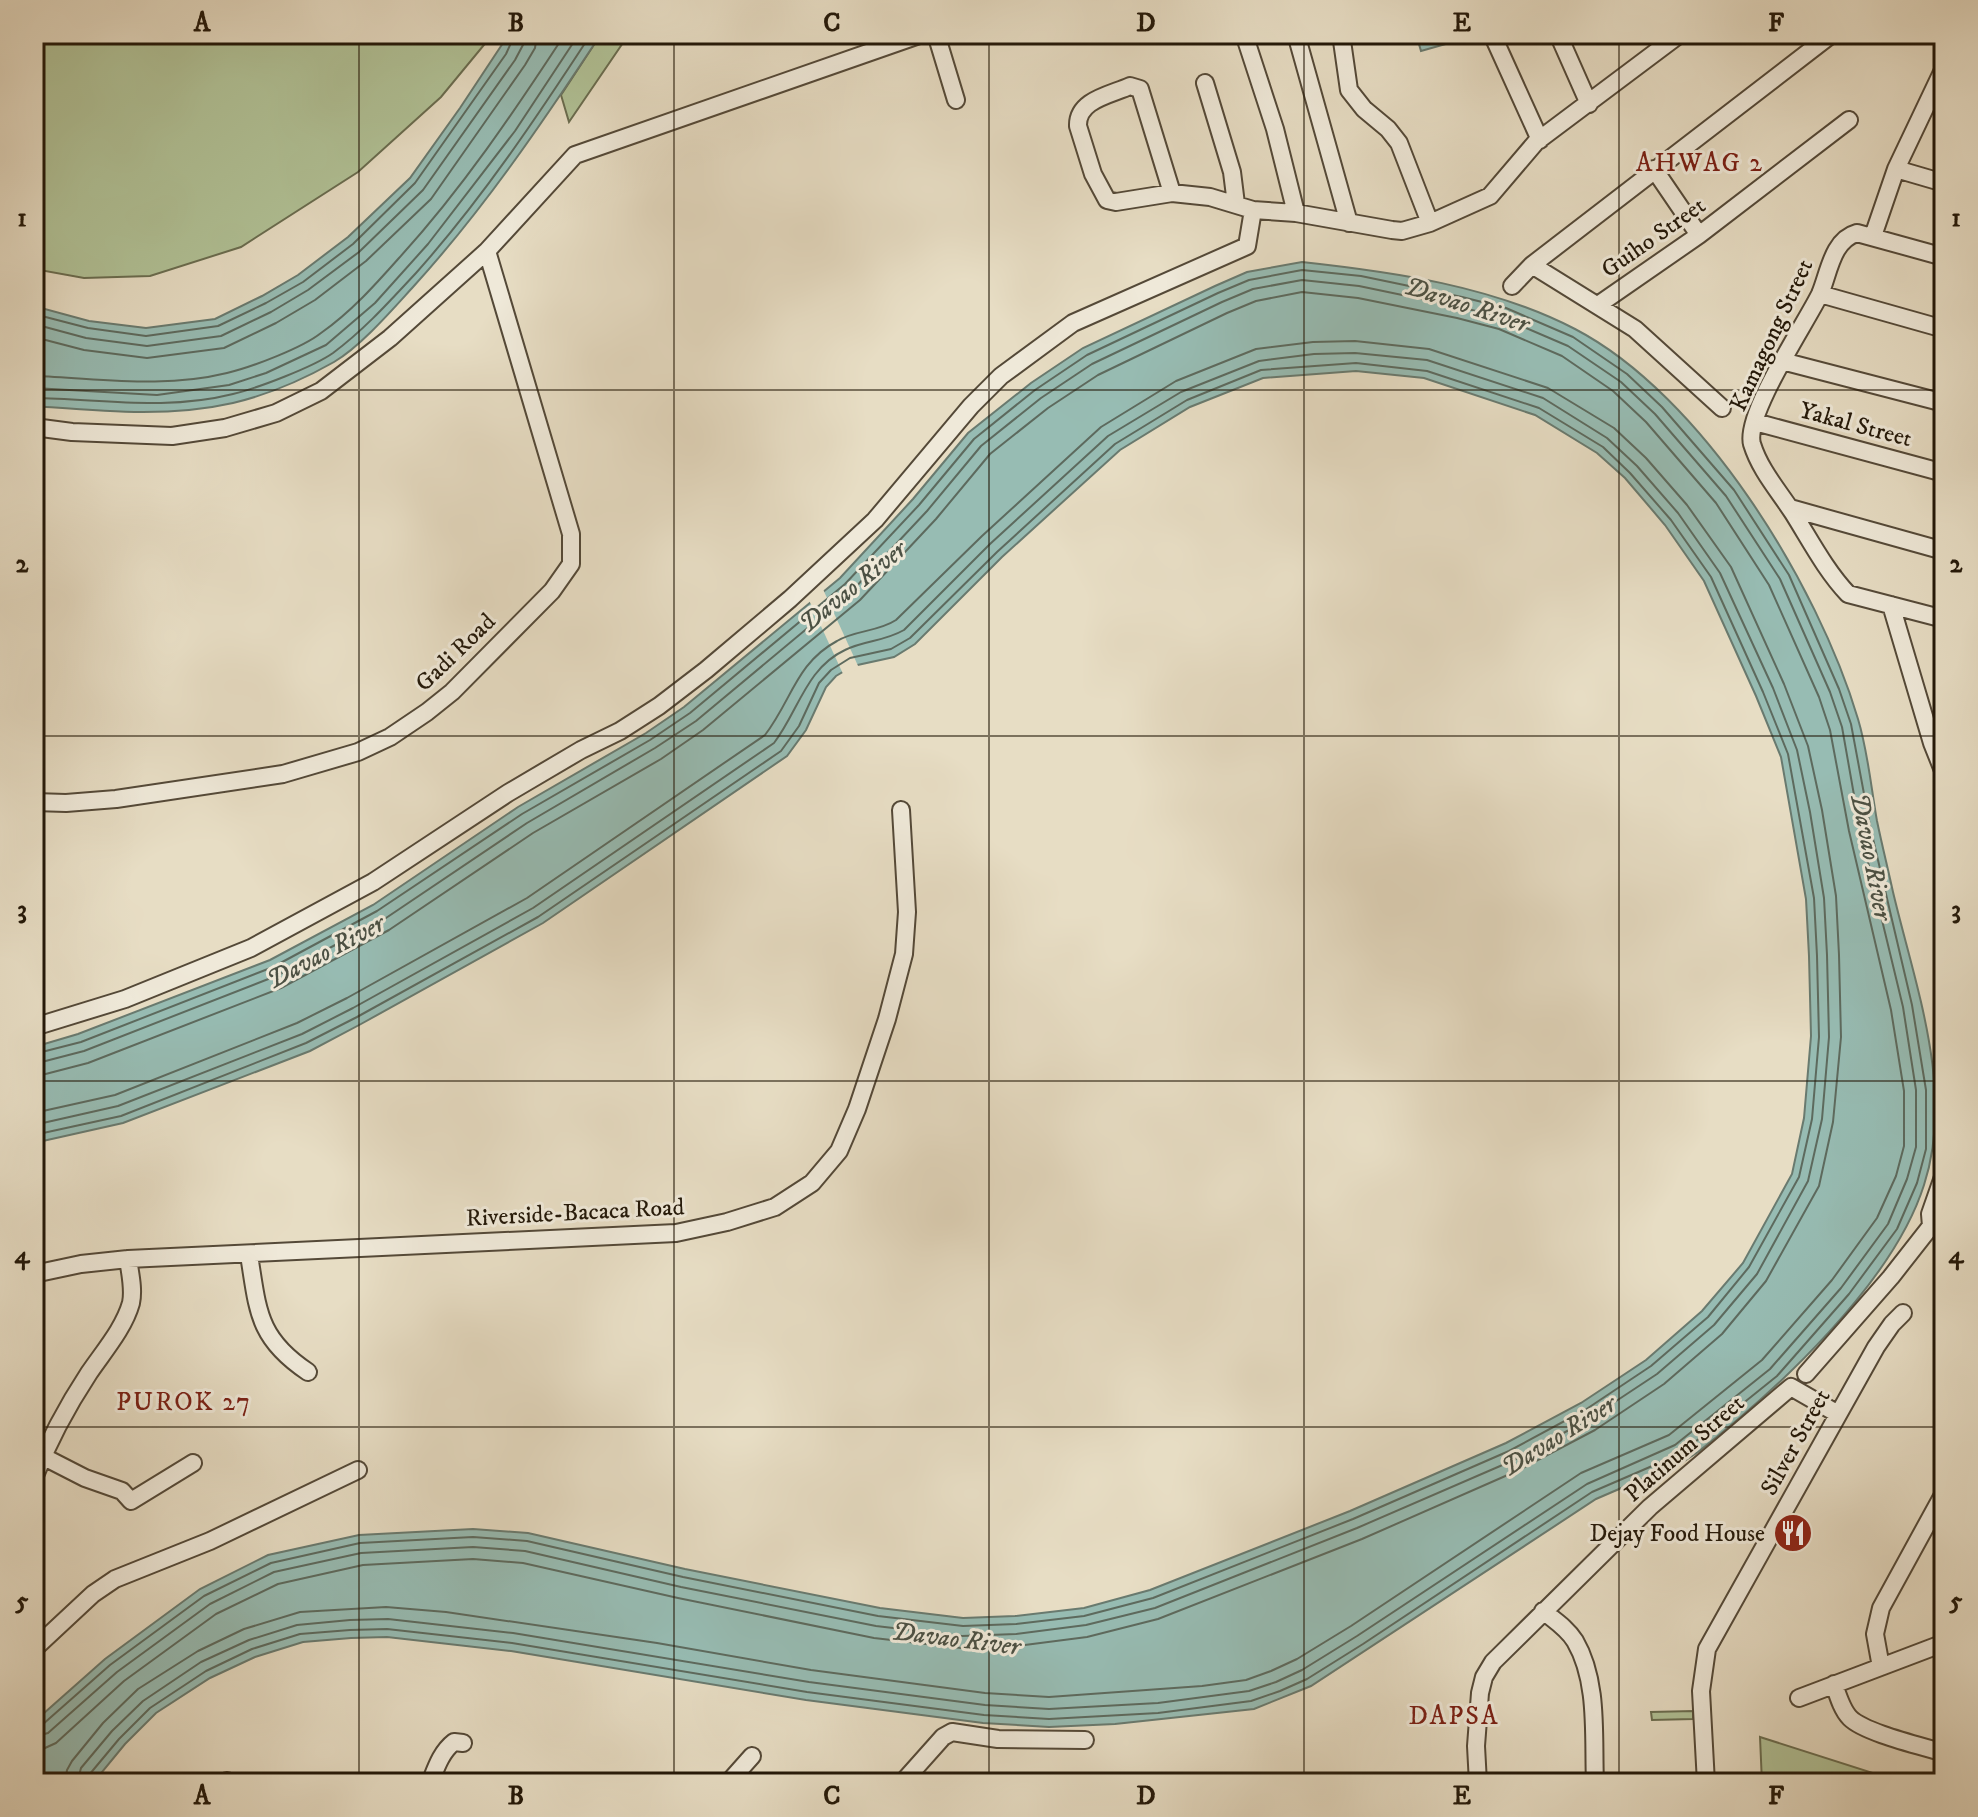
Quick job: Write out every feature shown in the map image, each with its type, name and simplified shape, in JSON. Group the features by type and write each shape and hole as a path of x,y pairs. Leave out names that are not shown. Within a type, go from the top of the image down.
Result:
{"street":[{"path":"34,427 72,432 172,436 225,428 276,413 321,391 390,338 487,251 568,161 584,150 922,34"},
{"path":"936,34 956,100"},
{"path":"1244,34 1281,150 1296,213"},
{"path":"1296,34 1349,223"},
{"path":"1341,34 1349,90 1399,143 1430,223"},
{"path":"1492,34 1540,140"},
{"path":"1558,34 1589,104"},
{"path":"1512,286 1532,265 1832,34"},
{"path":"1172,193 1140,89 1130,86 1085,105 1077,118 1078,126 1102,195 1107,200 1116,202 1172,193 1210,197 1253,210 1296,213 1402,231 1430,223 1490,196 1525,152 1676,35"},
{"path":"1944,68 1896,169 1873,236 1944,257"},
{"path":"1205,83 1232,172 1236,204"},
{"path":"1927,100 1944,104"},
{"name":"Guiho Street","path":"1598,305 1699,235 1849,120"},
{"path":"1654,169 1699,235"},
{"path":"1896,169 1944,183"},
{"path":"34,1027 125,999 251,948 373,882 508,793 659,706 790,599 875,520 971,406 1001,376 1073,323 1247,246 1253,210"},
{"name":"Kamagong Street","path":"1873,236 1857,233 1845,239 1835,253 1820,294 1782,361 1751,436 1769,479 1848,594 1944,619"},
{"name":"Gadi Road","path":"34,802 91,801 194,788 283,774 358,752 408,725 452,692 552,591 571,564 571,534 487,251"},
{"path":"1532,265 1635,329 1722,408"},
{"path":"1820,294 1944,329"},
{"path":"1782,361 1944,403"},
{"name":"Yakal Street","path":"1755,422 1944,473"},
{"path":"1790,508 1944,551"},
{"path":"1891,605 1932,743 1944,773"},
{"name":"Riverside-Bacaca Road","path":"34,1274 81,1264 128,1259 676,1233 753,1215 795,1196 827,1168 848,1134 900,974 907,923 901,810"},
{"path":"1806,1374 1937,1229 1930,1214 1943,1183"},
{"path":"249,1255 264,1329 286,1357 308,1372"},
{"path":"34,1478 42,1456 131,1304 128,1259"},
{"name":"Silver Street","path":"1706,1783 1701,1691 1707,1649 1883,1336 1903,1313"},
{"name":"Platinum Street","path":"1478,1783 1477,1720 1484,1677 1493,1662 1650,1507 1791,1387 1838,1414"},
{"path":"42,1456 85,1478 122,1491 131,1501 193,1463"},
{"path":"34,1649 93,1594 115,1579 210,1541 358,1470"},
{"path":"1881,1667 1875,1634 1881,1608 1944,1493"},
{"path":"1543,1611 1574,1639 1586,1667 1591,1688 1595,1783"},
{"path":"1799,1698 1944,1643"},
{"path":"1834,1684 1842,1706 1851,1719 1868,1728 1944,1753"},
{"path":"904,1781 943,1737 952,1732 998,1739 1085,1740"},
{"path":"430,1783 448,1747 454,1742 463,1743"},
{"path":"728,1783 752,1756"},
{"path":"904,1781 926,1783"}],"green space":[{"path":"493,34 441,97 358,172 241,247 150,276 84,278 34,269 34,35"},
{"path":"601,34 629,34 569,122 561,95"},
{"path":"1693,1711 1693,1719 1652,1720 1651,1712"},
{"path":"1760,1737 1904,1783 1762,1783"}],"water":[{"path":"509,34 601,34 535,132 464,227 386,317 344,355 272,391 208,408 134,412 34,406 34,306 89,321 146,328 215,319 262,296 298,275 348,237 410,178"},
{"path":"1416,34 1481,34 1421,51"},
{"name":"Davao River","path":"1302,262 1407,276 1510,302 1575,329 1622,359 1667,399 1710,446 1749,498 1815,610 1840,666 1858,719 1881,839 1921,1001 1934,1075 1932,1149 1924,1185 1909,1222 1860,1296 1796,1366 1698,1452 1596,1499 1311,1686 1254,1709 1115,1724 1049,1727 983,1723 806,1700 511,1651 387,1637 351,1638 303,1642 255,1657 210,1678 156,1713 93,1783 34,1783 34,1722 105,1659 200,1589 268,1555 359,1535 473,1529 528,1533 685,1569 880,1608 963,1618 1084,1608 1150,1590 1350,1511 1506,1443 1581,1403 1646,1360 1702,1311 1743,1263 1792,1174 1804,1118 1811,1036 1806,899 1781,757 1756,696 1704,581 1665,525 1625,478 1597,453 1535,415 1424,378 1356,371 1263,378 1190,407 1120,450 1002,557 915,644 894,657 853,666 836,676 826,687 806,730 787,756 543,923 310,1051 123,1123 34,1143 34,1047 78,1034 270,960 373,905 518,807 646,733 684,707 840,578 913,499 968,433 1031,383 1083,348 1215,286 1247,272"}],"pier":[{"path":"822,587 859,668 844,676 808,598"}],"place":[{"name":"Dejay Food House","path":"1793,1533"}],"district":[{"name":"AHWAG 2","path":"1700,162"},
{"name":"PUROK 27","path":"184,1401"},
{"name":"DAPSA","path":"1454,1715"}]}
